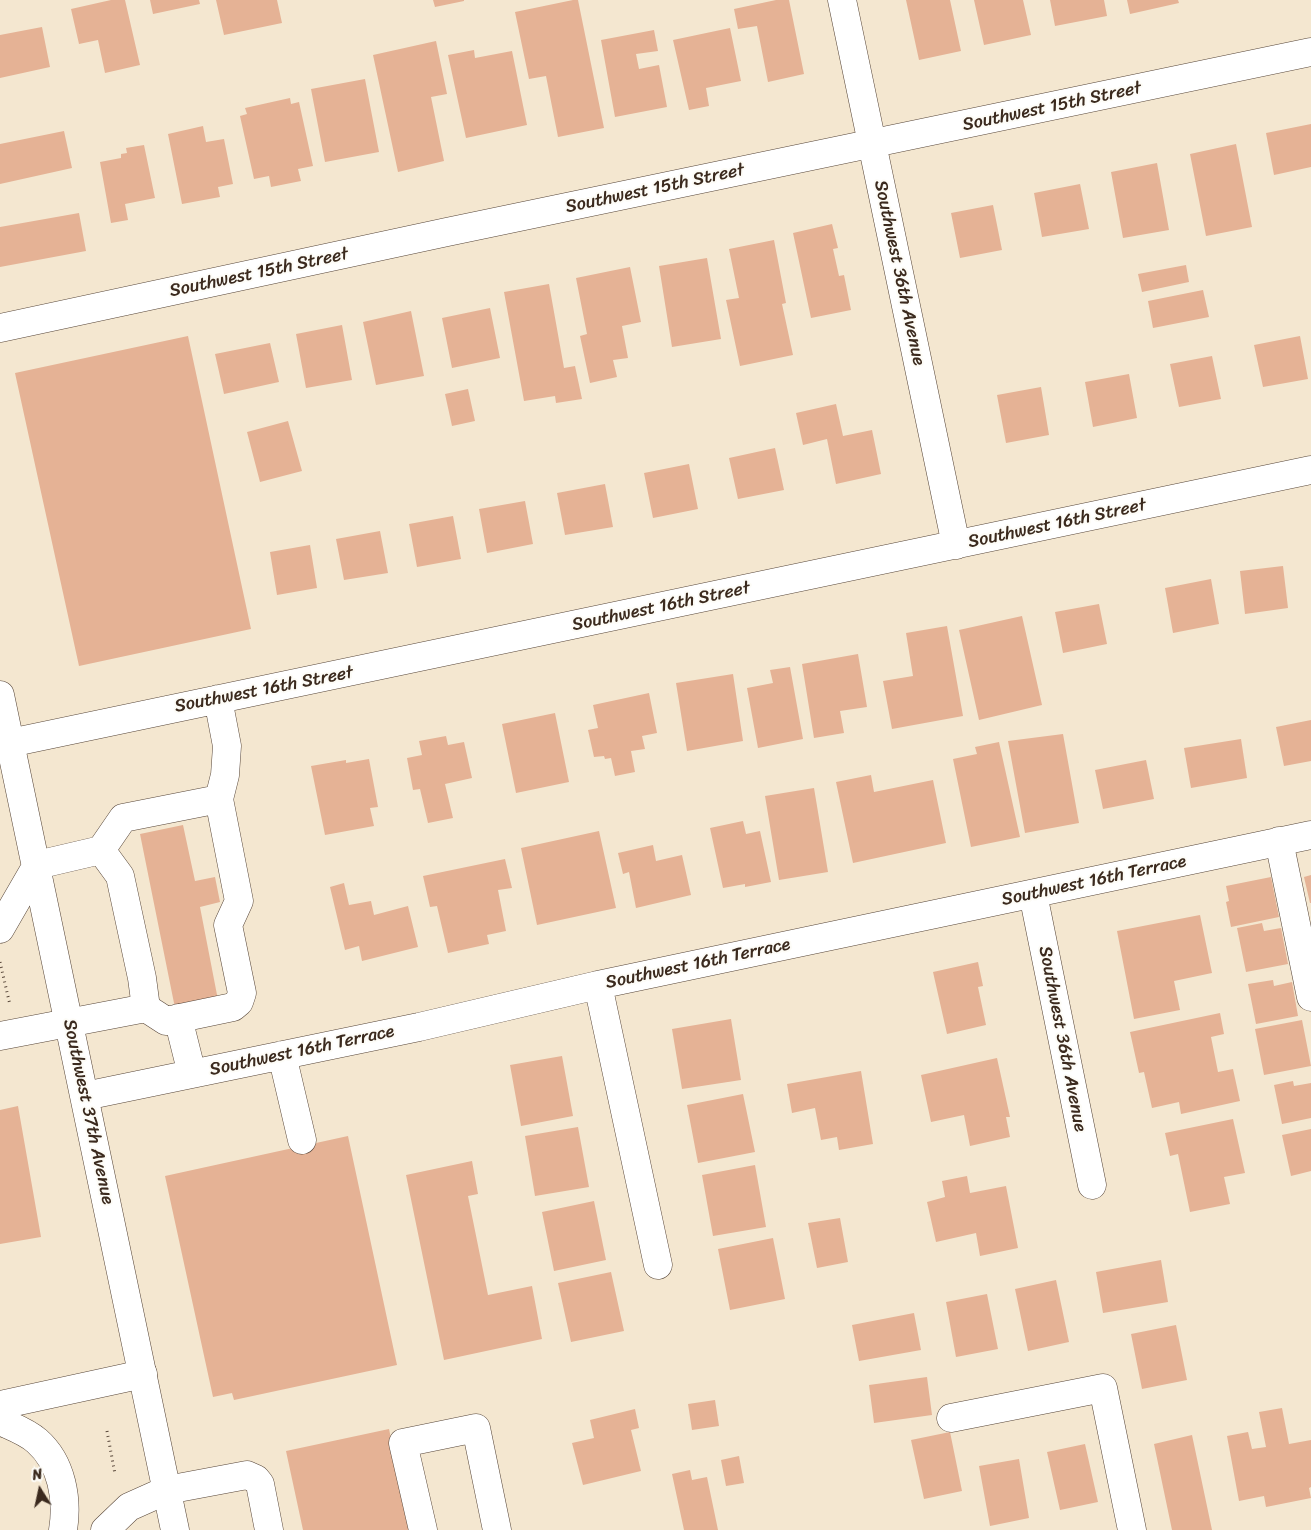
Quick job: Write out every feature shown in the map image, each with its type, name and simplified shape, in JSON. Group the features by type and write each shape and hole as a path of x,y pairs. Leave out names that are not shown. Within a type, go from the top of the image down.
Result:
{"street":[{"name":"Southwest 36th Avenue","path":"842,0 956,545"},
{"name":"Southwest 15th Street","path":"0,328 437,234 872,145 1311,52"},
{"name":"Southwest 16th Street","path":"5,744 1311,470"},
{"name":"Southwest 37th Avenue","path":"0,695 5,744 36,865 175,1530"},
{"path":"0,1036 146,1008 166,1021 233,1007 239,1002 242,993 228,925 239,901 219,799 225,775 227,746 218,699"},
{"path":"0,929 36,865 101,850 123,818 219,799"},
{"name":"Southwest 16th Terrace","path":"85,1096 419,1026 598,985 1311,835"},
{"path":"1280,842 1311,998"},
{"path":"101,850 120,876 142,978 146,1008"},
{"name":"Southwest 36th Avenue","path":"1033,894 1092,1185"},
{"path":"598,985 658,1265"},
{"path":"178,1018 192,1074"},
{"path":"282,1055 302,1140"},
{"path":"0,1406 143,1374"},
{"path":"951,1418 1104,1388 1132,1530"},
{"path":"0,1421 36,1440 49,1454 59,1472 64,1496 64,1530"},
{"path":"423,1530 403,1443 476,1428 497,1530"},
{"path":"105,1530 129,1508 167,1490 238,1476 256,1479 260,1484 269,1530"}],"path":[{"path":"0,962 12,1011"},
{"path":"107,1431 115,1474"}],"building":[{"path":"111,0 125,0 140,65 105,73 98,40 79,44 71,9"},
{"path":"150,0 199,0 200,4 153,14"},
{"path":"216,0 277,0 282,23 224,35"},
{"path":"433,0 464,0 464,1 435,7"},
{"path":"578,0 604,128 558,137 546,76 529,79 515,12"},
{"path":"776,0 789,0 804,74 768,82 757,26 738,29 734,9"},
{"path":"906,0 950,0 961,51 919,60"},
{"path":"974,0 1023,0 1031,35 984,45"},
{"path":"1050,0 1104,0 1107,16 1055,26"},
{"path":"1127,0 1178,0 1179,3 1130,14"},
{"path":"42,27 50,67 0,78 0,35"},
{"path":"730,28 741,81 706,88 709,106 689,110 673,40"},
{"path":"654,30 658,51 636,54 639,69 659,65 667,107 615,117 601,40"},
{"path":"436,41 447,94 431,97 444,161 398,172 373,55"},
{"path":"474,50 475,58 512,51 527,125 466,138 448,55"},
{"path":"365,79 379,152 325,162 311,89"},
{"path":"290,98 291,104 299,102 313,166 298,169 301,181 271,187 269,176 254,179 240,116 247,114 245,108"},
{"path":"1311,124 1311,167 1274,175 1266,133"},
{"path":"203,126 206,142 224,139 233,184 218,187 220,197 182,204 168,134"},
{"path":"64,131 72,168 0,184 0,144"},
{"path":"1236,144 1252,227 1206,236 1190,154"},
{"path":"144,145 155,198 125,204 128,220 111,223 100,162 121,158 121,154 127,153 126,148"},
{"path":"1157,163 1169,230 1123,238 1111,172"},
{"path":"1080,184 1089,229 1042,237 1034,193"},
{"path":"993,205 1002,250 960,258 951,213"},
{"path":"79,213 86,251 0,267 0,227"},
{"path":"832,224 838,248 833,249 839,276 844,275 851,310 811,318 793,233"},
{"path":"774,240 786,303 782,304 793,355 740,366 726,300 739,298 729,249"},
{"path":"707,258 721,339 672,347 659,266"},
{"path":"1186,265 1189,282 1142,292 1138,274"},
{"path":"630,267 641,322 622,326 628,358 613,360 617,377 590,383 580,336 587,334 576,278"},
{"path":"549,284 564,368 575,366 582,399 556,403 555,396 524,401 504,292"},
{"path":"1203,290 1209,317 1153,328 1148,301"},
{"path":"490,308 500,358 452,368 442,318"},
{"path":"411,311 424,376 376,385 363,322"},
{"path":"342,325 352,380 306,388 296,334"},
{"path":"188,336 251,629 79,666 15,373"},
{"path":"1300,336 1308,379 1263,387 1254,345"},
{"path":"270,343 279,382 224,394 215,354"},
{"path":"1212,356 1221,399 1179,407 1170,364"},
{"path":"1129,374 1137,418 1093,427 1085,382"},
{"path":"1041,387 1049,435 1006,443 997,395"},
{"path":"468,389 475,421 452,426 445,394"},
{"path":"836,404 843,436 872,430 881,474 836,484 827,439 803,445 796,413"},
{"path":"288,421 302,471 260,482 247,432"},
{"path":"775,448 784,490 738,499 729,458"},
{"path":"689,464 698,509 653,518 644,473"},
{"path":"605,484 613,527 565,535 557,493"},
{"path":"525,501 533,544 487,553 479,509"},
{"path":"453,516 461,559 417,567 409,524"},
{"path":"380,531 388,573 344,580 336,539"},
{"path":"310,545 317,588 277,595 270,552"},
{"path":"1283,566 1288,608 1245,614 1240,571"},
{"path":"1211,579 1219,624 1173,633 1165,588"},
{"path":"1099,604 1107,644 1063,653 1055,612"},
{"path":"1022,616 1042,705 979,720 959,630"},
{"path":"947,626 963,716 892,729 883,681 913,676 906,633"},
{"path":"858,654 867,707 840,711 844,733 814,738 802,664"},
{"path":"790,667 803,739 758,748 747,688 773,683 770,670"},
{"path":"733,674 743,741 687,751 676,683"},
{"path":"649,693 657,733 642,736 645,749 631,751 635,772 615,776 611,758 605,759 604,756 594,757 588,730 598,728 593,705"},
{"path":"555,713 569,782 516,793 502,724"},
{"path":"1311,720 1311,761 1284,766 1276,727"},
{"path":"1063,734 1079,823 1025,833 1008,741"},
{"path":"446,736 448,745 464,742 472,778 445,784 453,818 428,823 420,789 413,790 407,758 422,755 419,741"},
{"path":"1241,739 1247,778 1191,788 1184,748"},
{"path":"999,742 1020,837 971,847 953,759 977,754 975,747"},
{"path":"369,759 378,807 370,808 374,826 325,835 311,766 346,760 346,763"},
{"path":"1146,760 1154,799 1103,809 1095,770"},
{"path":"871,775 874,792 933,780 946,843 853,863 836,782"},
{"path":"814,788 828,872 779,880 765,796"},
{"path":"743,821 746,834 760,831 771,882 745,887 745,884 723,888 710,828"},
{"path":"183,825 195,881 215,877 220,902 200,907 218,1000 175,1008 140,834"},
{"path":"599,831 616,908 537,925 521,848"},
{"path":"653,845 656,861 682,855 691,895 636,908 629,872 623,874 618,853"},
{"path":"505,859 512,888 498,890 506,931 487,935 489,944 448,953 437,906 430,907 423,876"},
{"path":"1311,875 1311,903 1310,903 1304,877"},
{"path":"1271,877 1279,917 1231,927 1226,902 1229,901 1226,886"},
{"path":"344,883 349,905 371,901 374,915 408,906 418,947 362,961 359,946 345,950 330,887"},
{"path":"1200,915 1212,973 1174,981 1180,1010 1134,1019 1117,931"},
{"path":"1262,923 1264,931 1281,928 1288,964 1246,972 1237,928"},
{"path":"978,962 983,986 978,987 986,1025 947,1034 933,972"},
{"path":"1273,980 1274,986 1292,982 1298,1016 1256,1024 1248,984"},
{"path":"1220,1013 1224,1034 1211,1037 1218,1072 1233,1069 1240,1101 1181,1114 1179,1102 1152,1108 1144,1072 1139,1073 1130,1032"},
{"path":"731,1019 741,1080 682,1089 672,1029"},
{"path":"1302,1020 1311,1066 1264,1075 1255,1029"},
{"path":"562,1056 573,1116 521,1126 510,1065"},
{"path":"997,1058 1010,1117 1006,1117 1010,1137 970,1146 964,1115 931,1122 921,1075"},
{"path":"861,1071 873,1144 839,1150 837,1137 821,1140 815,1108 792,1113 787,1084"},
{"path":"1293,1081 1294,1086 1311,1083 1311,1118 1282,1124 1274,1085"},
{"path":"743,1094 755,1152 698,1163 687,1105"},
{"path":"18,1106 41,1237 0,1244 0,1110"},
{"path":"1233,1119 1245,1173 1224,1177 1230,1204 1190,1212 1178,1154 1170,1156 1165,1133"},
{"path":"578,1127 589,1187 535,1196 525,1136"},
{"path":"1311,1129 1311,1171 1291,1176 1282,1135"},
{"path":"348,1136 397,1365 234,1400 232,1393 213,1397 165,1176"},
{"path":"472,1161 478,1194 468,1196 488,1295 532,1286 542,1339 444,1360 406,1175"},
{"path":"755,1165 766,1227 713,1236 702,1175"},
{"path":"967,1176 970,1193 1006,1186 1018,1248 980,1256 976,1233 936,1242 927,1202 945,1197 942,1181"},
{"path":"594,1201 606,1260 554,1271 542,1212"},
{"path":"840,1218 848,1262 817,1268 808,1223"},
{"path":"773,1238 785,1299 730,1310 718,1249"},
{"path":"1161,1260 1168,1302 1103,1313 1096,1272"},
{"path":"611,1272 624,1331 571,1342 558,1283"},
{"path":"1056,1280 1069,1342 1028,1351 1015,1289"},
{"path":"987,1294 998,1349 956,1357 946,1302"},
{"path":"914,1313 921,1350 859,1361 852,1325"},
{"path":"1176,1325 1187,1380 1142,1389 1131,1334"},
{"path":"927,1377 932,1415 874,1423 869,1385"},
{"path":"715,1400 719,1426 692,1430 688,1404"},
{"path":"1282,1408 1289,1444 1311,1440 1311,1487 1309,1488 1311,1498 1266,1507 1264,1496 1239,1501 1227,1436 1248,1432 1252,1449 1266,1447 1259,1412"},
{"path":"635,1409 639,1428 631,1430 641,1471 583,1485 572,1443 594,1438 590,1420"},
{"path":"389,1429 410,1530 303,1530 286,1451"},
{"path":"950,1432 962,1491 924,1499 911,1440"},
{"path":"1192,1435 1212,1530 1172,1530 1154,1444"},
{"path":"1085,1444 1098,1502 1060,1510 1047,1452"},
{"path":"739,1456 744,1483 726,1486 721,1460"},
{"path":"1019,1459 1029,1518 990,1526 979,1466"},
{"path":"690,1470 692,1480 707,1477 718,1530 684,1530 672,1474"}]}
